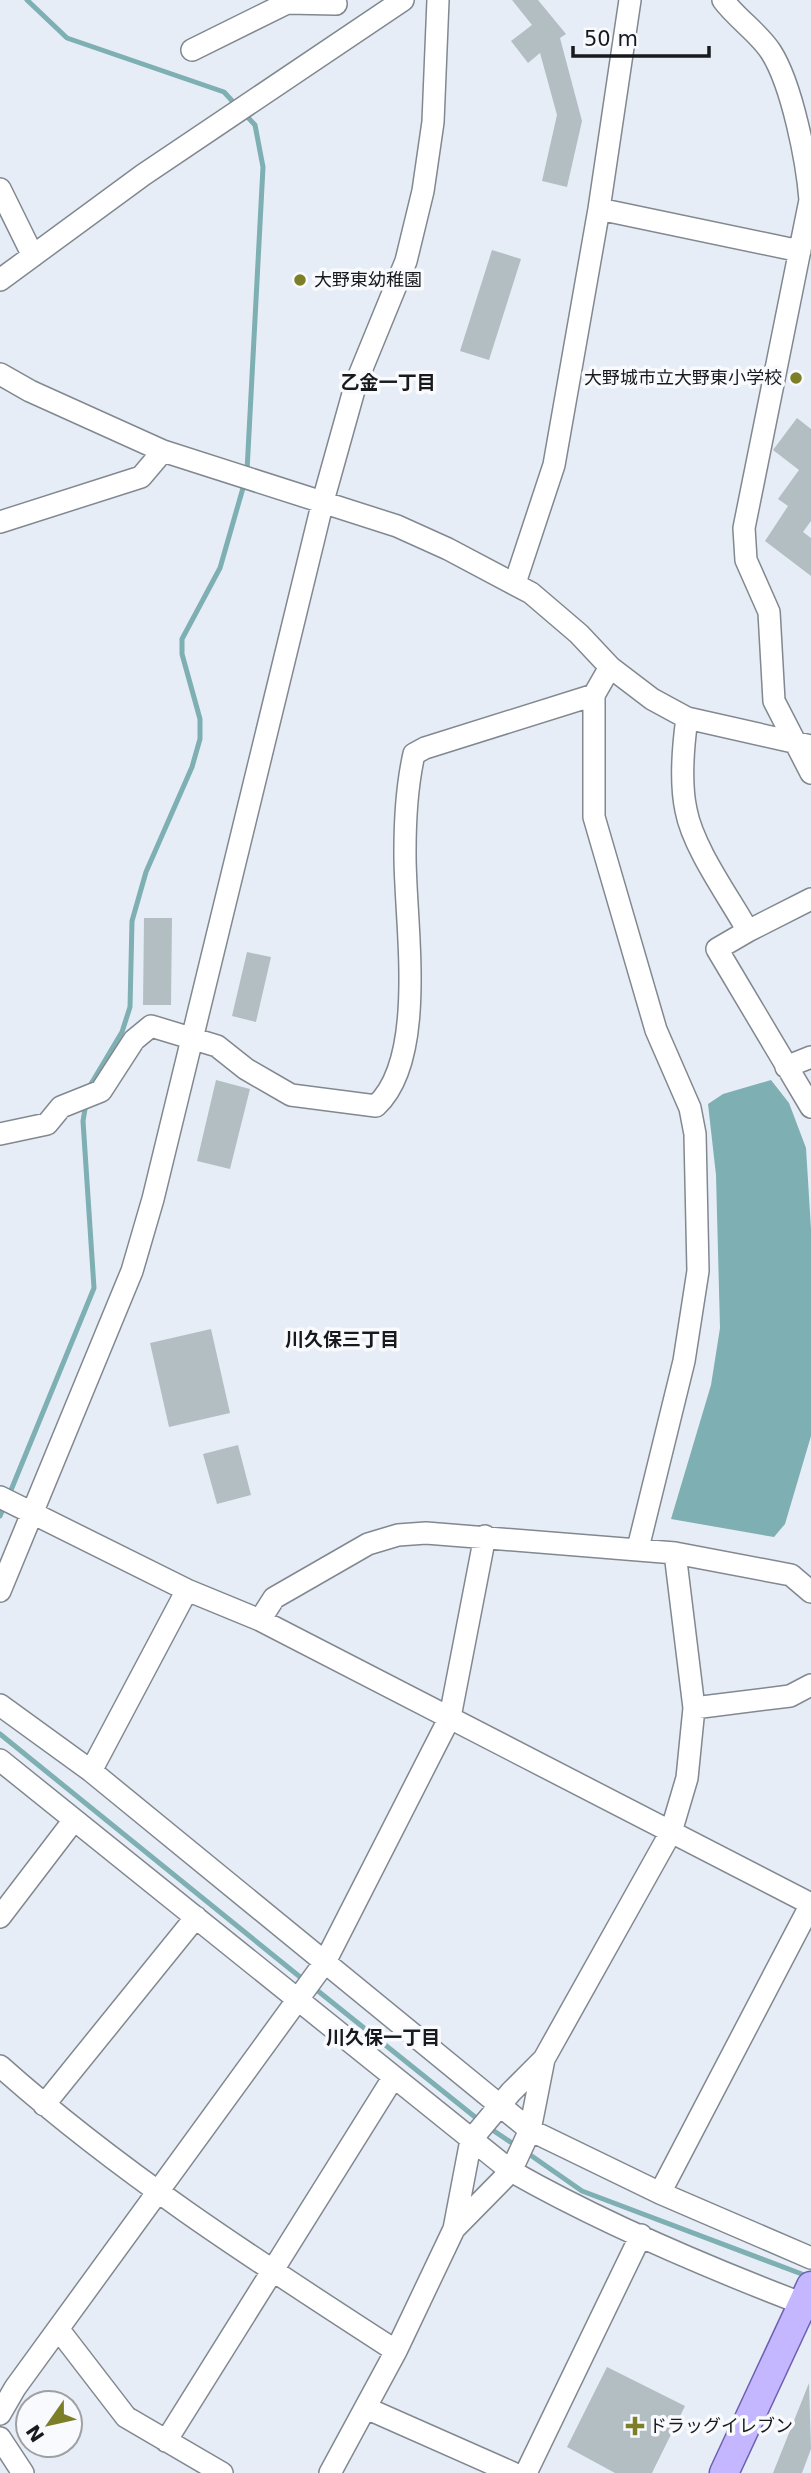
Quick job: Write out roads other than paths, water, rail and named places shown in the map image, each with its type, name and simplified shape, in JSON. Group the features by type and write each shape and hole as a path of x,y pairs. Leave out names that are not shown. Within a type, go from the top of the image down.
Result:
{"main road":[{"path":"724,2473 808,2299"}],"street":[{"path":"0,280 216,127 403,0"},
{"path":"0,1591 17,1505 132,1271 193,1038 323,501 356,383 406,261 423,191 433,122 438,0"},
{"path":"515,583 554,465 599,209 630,0"},
{"path":"723,0 771,52 809,167 810,200 744,528 746,560 769,612 774,701 803,745 811,773"},
{"path":"192,50 287,3 334,2 354,32"},
{"path":"0,189 33,256"},
{"path":"599,209 800,251"},
{"path":"0,374 30,391 163,452 397,526 515,583 579,634 610,667 652,699 687,718 803,745"},
{"path":"0,522 141,477 163,452"},
{"path":"610,667 594,695 594,817 656,1030 690,1108 695,1134 698,1272 684,1361 638,1548"},
{"path":"0,1134 47,1124 61,1107 101,1091 134,1040 151,1026 217,1046 246,1069 292,1095 376,1106 391,1093 411,998 405,852 414,754 425,748 594,695"},
{"path":"687,718 684,742 686,811 700,846 748,931"},
{"path":"811,899 717,949 811,1107"},
{"path":"786,1068 811,1057"},
{"path":"17,1505 187,1590 260,1620 811,1904 660,2193"},
{"path":"260,1620 274,1598 368,1545 397,1535 426,1533 675,1553 791,1575 811,1592"},
{"path":"0,2414 15,2388 323,1964 450,1717 485,1536"},
{"path":"330,2473 396,2351 454,2229 471,2140 544,2059 671,1832 687,1778 694,1707 675,1553"},
{"path":"91,1771 187,1590"},
{"path":"694,1707 790,1696 811,1685"},
{"path":"0,1705 91,1771 323,1964 530,2130 660,2193 811,2258"},
{"path":"0,1760 298,1996 393,2078 511,2171 640,2235 808,2299"},
{"path":"0,1917 74,1820"},
{"path":"44,2105 196,1917"},
{"path":"454,2229 511,2171 530,2130 544,2059"},
{"path":"0,2066 44,2105 158,2190 273,2271 396,2351"},
{"path":"166,2441 393,2078"},
{"path":"526,2473 640,2235"},
{"path":"59,2330 126,2417 222,2473"},
{"path":"366,2407 513,2473"},
{"path":"0,2438 23,2473"}],"water":[{"path":"771,1080 789,1103 806,1148 811,1229 811,1436 785,1524 774,1537 671,1519 711,1385 720,1328 716,1175 708,1104 723,1094"}],"waterway":[{"path":"27,0 67,38 224,92 236,105"},
{"path":"243,112 255,125 263,167 247,471"},
{"path":"88,1089 122,1032 130,1007 132,921 146,872 192,767 200,739 200,719 182,654 182,639 220,568 245,481"},
{"path":"9,1495 94,1288 83,1121 86,1103"},
{"path":"0,1516 5,1504"},
{"path":"0,1734 305,1981"},
{"path":"313,1987 480,2121"},
{"path":"488,2127 518,2147"},
{"path":"526,2152 582,2191 807,2276"}],"place":[{"name":"大野東幼稚園","path":"300,280"},
{"name":"大野城市立大野東小学校","path":"796,378"},
{"name":"ドラッグイレブン","path":"635,2426"}],"district":[{"name":"乙金一丁目","path":"388,382"},
{"name":"川久保三丁目","path":"342,1339"},
{"name":"川久保一丁目","path":"383,2037"}]}
